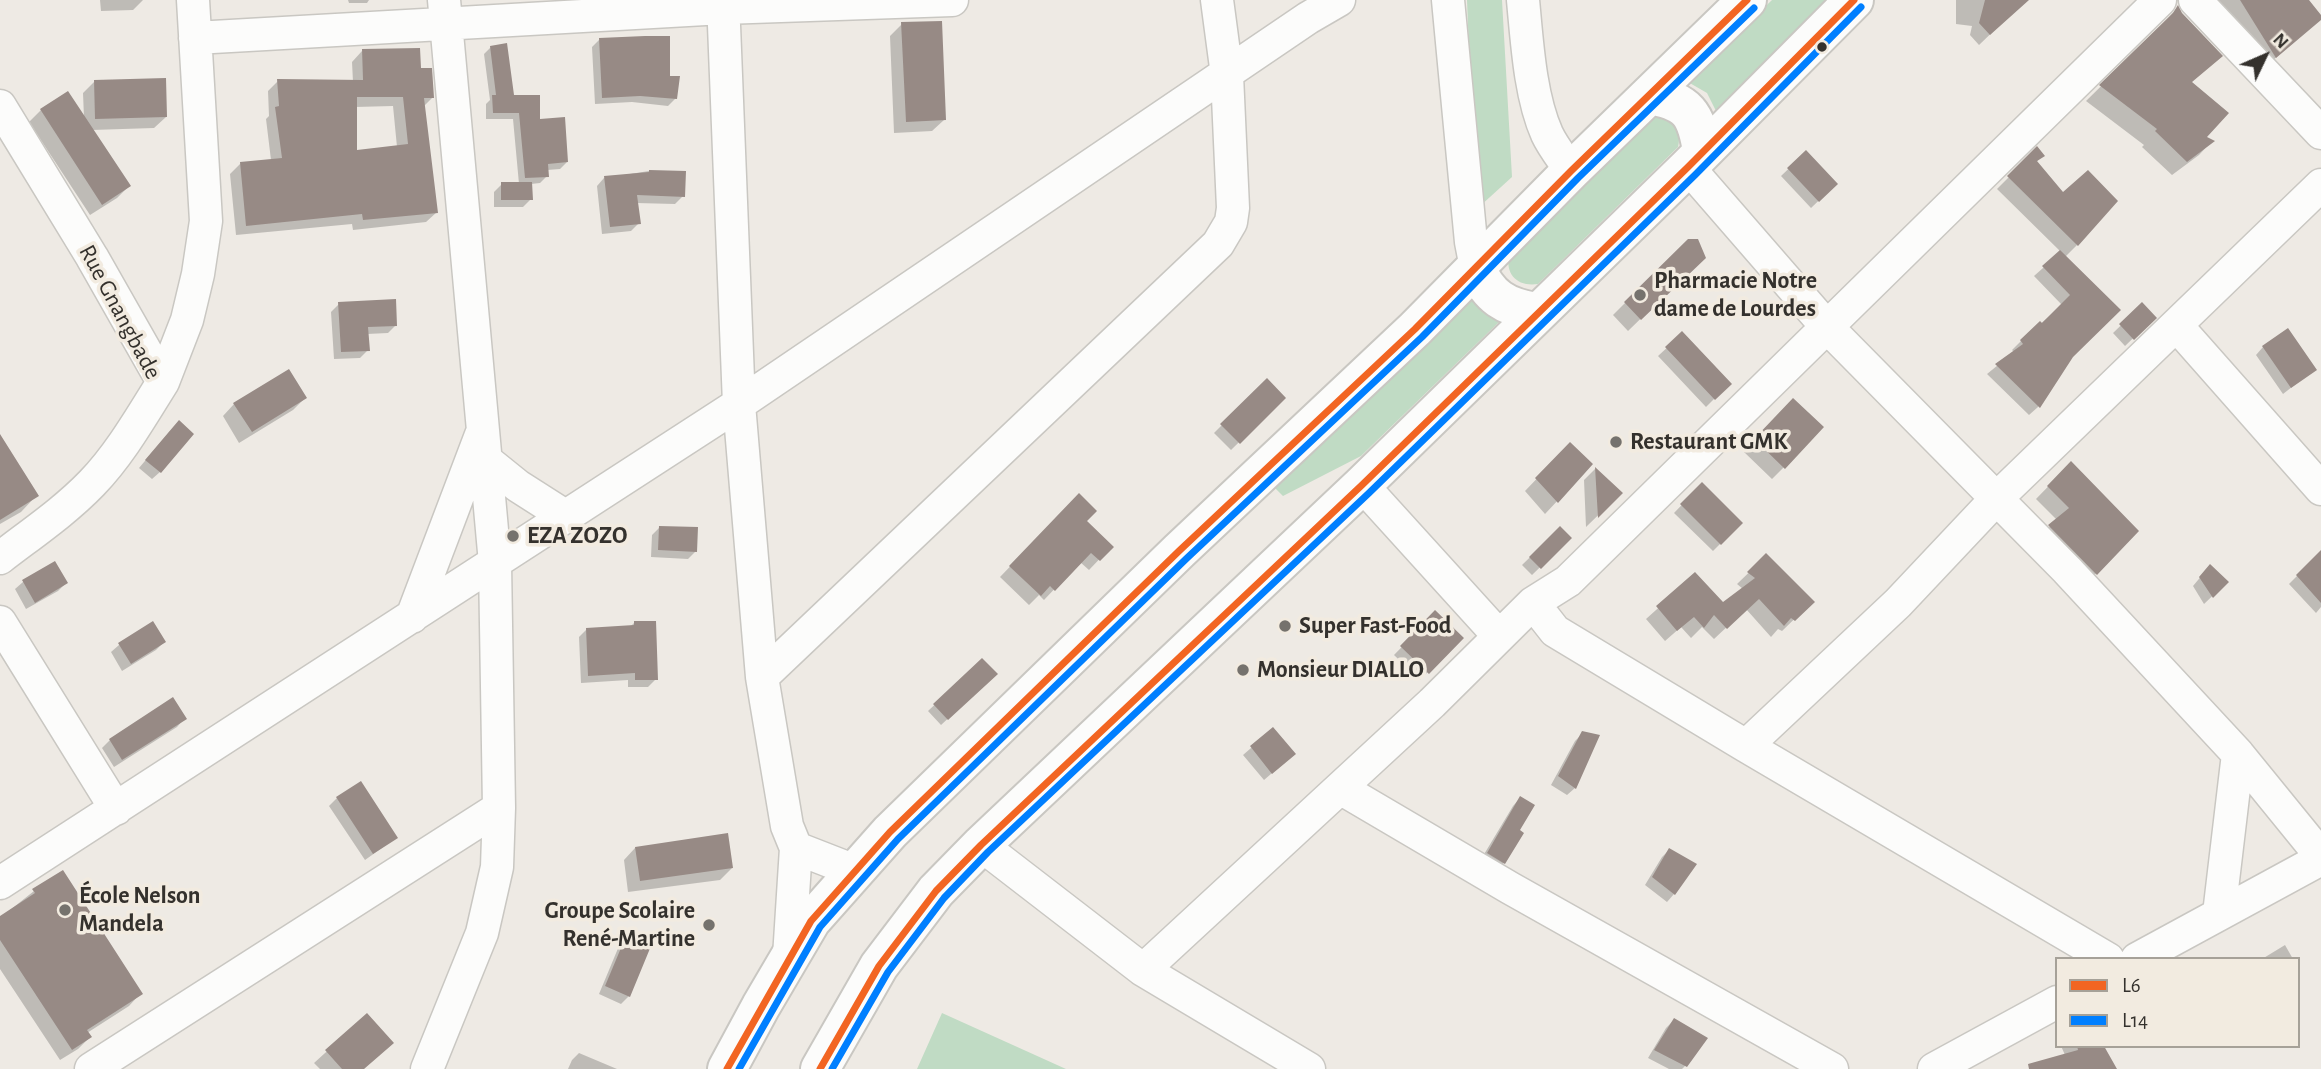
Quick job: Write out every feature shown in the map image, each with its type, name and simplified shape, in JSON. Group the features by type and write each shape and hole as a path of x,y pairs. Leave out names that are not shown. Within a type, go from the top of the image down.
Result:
{"main road":[{"path":"727,1069 811,921 890,832 995,727 1415,329 1571,171 1747,0"},
{"path":"820,1069 879,966 936,891 981,845 1362,485 1854,0"},
{"path":"1650,95 1673,99 1688,111 1698,127 1695,159"},
{"path":"1476,268 1483,284 1499,300 1516,309 1536,312"}],"street":[{"path":"163,382 187,320 198,274 206,221 193,0"},
{"path":"195,38 444,11 953,0"},
{"path":"762,677 1218,244 1231,222 1233,208 1227,75 1217,0"},
{"path":"0,883 739,404 1308,18 1339,0"},
{"path":"1448,0 1471,242 1476,268"},
{"path":"1523,0 1538,104 1548,135 1571,171"},
{"path":"1143,970 1432,703 1533,603 1568,581 2160,0"},
{"path":"2195,0 2321,133"},
{"path":"723,4 739,404 762,677 787,827 796,848 789,957"},
{"path":"427,1069 482,933 497,867 499,807 495,563 444,11"},
{"name":"Rue Gnangbade","path":"0,106 92,257 163,382 121,448 93,482 67,507 0,558"},
{"path":"1695,159 1827,327 1997,498 2238,754 2321,858 2141,957"},
{"path":"1746,746 1898,603 1997,498 2321,185"},
{"path":"2177,326 2321,489"},
{"path":"412,617 484,429"},
{"path":"487,461 518,486 565,516"},
{"path":"1362,485 1499,636"},
{"path":"1533,603 1555,631 2105,957"},
{"path":"0,622 116,809"},
{"path":"2220,914 2238,754"},
{"path":"1340,788 1510,888 1832,1069"},
{"path":"91,1069 499,807"},
{"path":"981,845 1143,970 1309,1069"},
{"path":"796,848 855,871"},
{"path":"1934,1069 2055,1003"}],"green space":[{"path":"1467,0 1502,0 1512,177 1479,207 1475,206"},
{"path":"1772,0 1831,0 1716,111 1707,93 1688,82"},
{"path":"1653,115 1665,118 1674,125 1679,134 1678,147 1538,284 1524,284 1514,278 1509,268 1509,255"},
{"path":"1469,291 1499,322 1361,456 1283,496 1271,484"},
{"path":"942,1013 1066,1069 917,1069"}],"building":[{"path":"1985,0 2029,0 1990,35 1979,23"},
{"path":"2240,0 2309,0 2321,15 2321,20 2276,58"},
{"path":"2178,5 2182,13 2223,56 2192,82 2229,113 2207,137 2215,141 2187,162 2155,131 2157,129 2099,85"},
{"path":"942,21 946,120 906,122 901,22"},
{"path":"670,36 670,76 680,76 677,99 640,96 602,98 599,38"},
{"path":"507,43 514,95 540,95 540,119 565,117 568,162 548,164 549,177 525,178 519,113 493,113 492,95 496,95 490,46"},
{"path":"420,48 421,68 432,68 434,98 424,98 438,213 363,220 362,214 246,226 240,162 282,158 275,107 279,106 277,79 363,80 362,49","holes":["357,97 403,97 408,144 357,150"]},
{"path":"166,78 167,117 95,119 94,80"},
{"path":"68,91 131,186 102,205 40,109"},
{"path":"2037,146 2045,156 2037,161 2063,192 2088,170 2118,201 2078,246 2007,176"},
{"path":"1806,150 1838,184 1819,202 1787,168"},
{"path":"649,170 686,171 685,197 637,195 641,224 610,227 604,176"},
{"path":"501,182 532,182 533,200 501,200"},
{"path":"1688,239 1698,239 1706,258 1641,320 1624,302"},
{"path":"2060,250 2121,310 2073,357 2040,408 1995,364 2023,344 2020,340 2070,295 2042,266"},
{"path":"396,299 397,326 368,327 370,351 341,352 338,302"},
{"path":"2142,302 2157,318 2134,340 2119,324"},
{"path":"2288,328 2317,370 2291,388 2262,346"},
{"path":"1682,331 1732,384 1715,400 1665,347"},
{"path":"289,369 307,398 252,432 233,403"},
{"path":"1267,378 1286,398 1240,444 1220,424"},
{"path":"1793,398 1824,427 1785,469 1754,439"},
{"path":"179,420 194,434 161,473 145,460"},
{"path":"0,434 39,496 0,520"},
{"path":"1570,442 1593,464 1558,503 1535,478"},
{"path":"2071,461 2139,531 2097,575 2048,525 2069,508 2047,486"},
{"path":"1595,467 1623,493 1598,518"},
{"path":"1702,482 1743,523 1721,545 1680,504"},
{"path":"1079,493 1097,511 1087,521 1114,547 1100,561 1091,553 1055,591 1050,586 1041,596 1009,566"},
{"path":"659,526 698,527 697,552 658,550"},
{"path":"1560,526 1572,538 1541,569 1529,557"},
{"path":"2321,550 2321,603 2296,575"},
{"path":"1766,553 1815,602 1795,621 1791,618 1784,626 1759,599 1727,629 1714,615 1704,628 1694,617 1677,631 1656,606 1695,572 1723,602 1755,578 1747,572"},
{"path":"55,561 68,583 35,603 22,580"},
{"path":"2210,564 2229,582 2213,598 2199,577"},
{"path":"1435,610 1464,638 1429,674 1400,646"},
{"path":"153,621 166,642 131,664 118,643"},
{"path":"634,621 656,621 658,680 635,680 635,673 588,676 586,628 634,625"},
{"path":"982,658 998,674 948,720 933,704"},
{"path":"173,697 187,719 122,760 109,739"},
{"path":"1273,727 1296,754 1272,774 1250,746"},
{"path":"1582,731 1600,735 1576,789 1558,776"},
{"path":"361,781 398,838 373,854 336,797"},
{"path":"1520,796 1535,805 1520,830 1524,833 1505,864 1487,853"},
{"path":"728,833 733,868 640,881 635,847"},
{"path":"1669,848 1697,864 1675,895 1652,877"},
{"path":"63,870 143,994 87,1030 92,1037 72,1050 0,940 0,916 35,893 32,889"},
{"path":"626,936 651,946 630,997 605,986"},
{"path":"367,1013 394,1043 364,1069 342,1069 325,1050"},
{"path":"1674,1018 1708,1038 1687,1067 1654,1050"},
{"path":"2105,1048 2117,1069 2029,1069 2028,1064 2078,1050"}],"transit line":[{"name":"L6","path":"727,1069 811,921 890,832 1179,551 1415,329 1571,171 1747,0"},
{"name":"L6","path":"820,1069 879,966 936,891 981,845 1362,485 1688,167 1854,0"},
{"name":"L14","path":"832,1069 888,972 944,898 988,852 1369,493 1695,175 1861,7"},
{"name":"L14","path":"739,1069 820,927 898,839 1186,559 1422,337 1578,178 1754,8"}],"place":[{"name":"Pharmacie Notre dame de Lourdes","path":"1640,295"},
{"name":"Restaurant GMK","path":"1616,442"},
{"name":"EZA ZOZO","path":"513,536"},
{"name":"Super Fast-Food","path":"1285,626"},
{"name":"Monsieur DIALLO","path":"1243,670"},
{"name":"École Nelson Mandela","path":"65,910"},
{"name":"Groupe Scolaire René-Martine","path":"709,925"}]}
